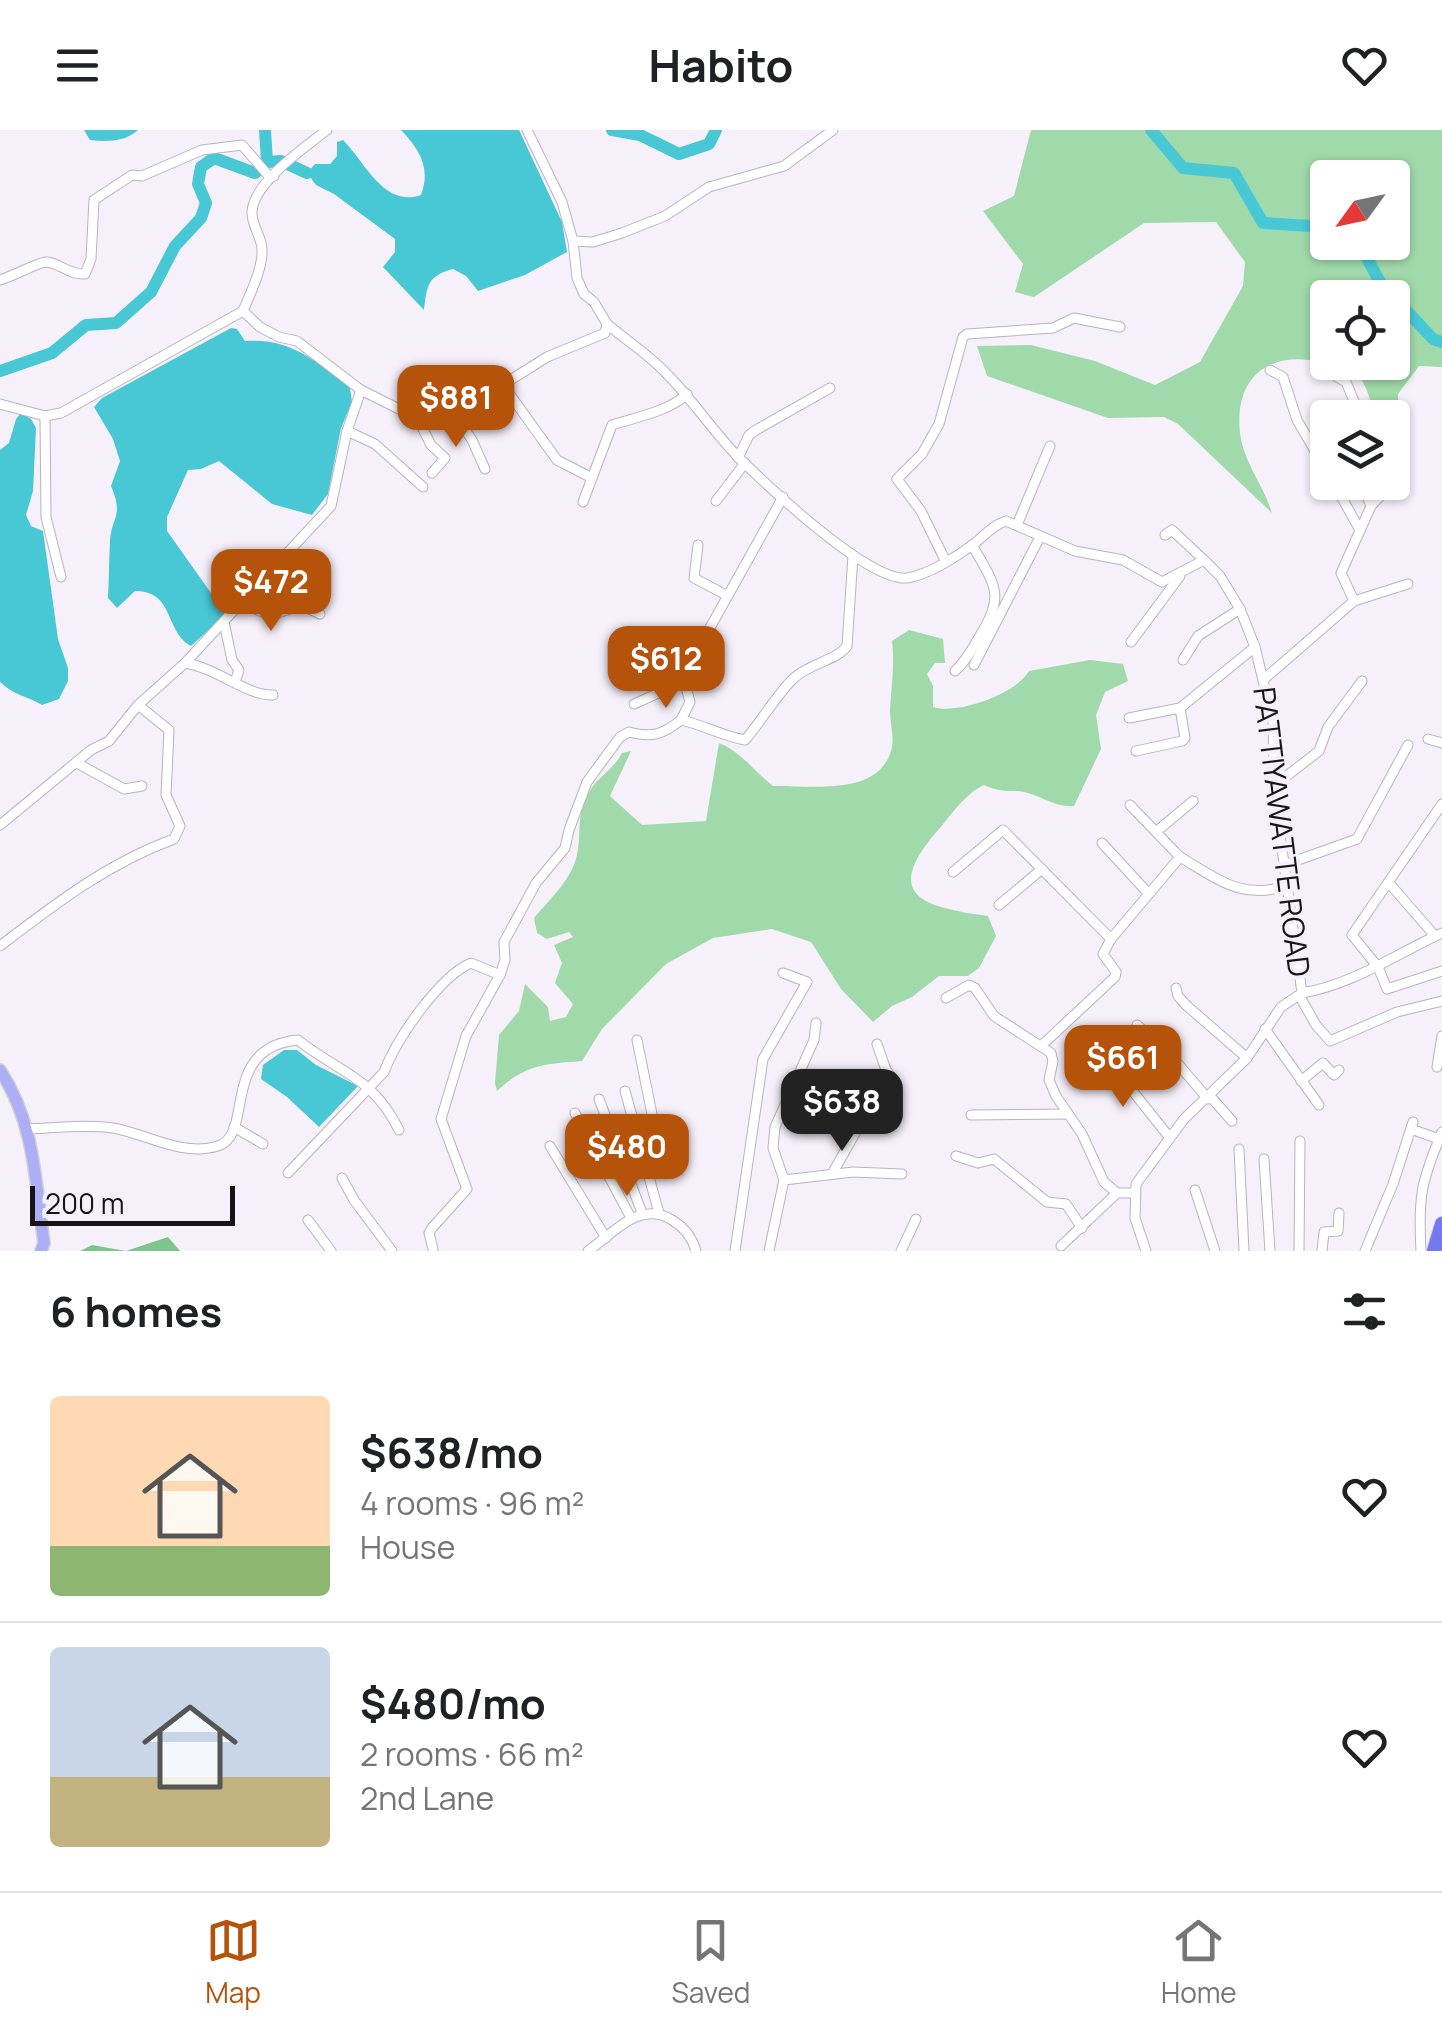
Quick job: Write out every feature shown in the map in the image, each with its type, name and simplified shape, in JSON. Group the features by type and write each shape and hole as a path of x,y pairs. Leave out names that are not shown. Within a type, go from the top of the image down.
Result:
{"highway":[{"path":"1434,1251 1442,1224"}],"main road":[{"path":"0,1070 18,1098 28,1129 44,1243 41,1251"}],"street":[{"path":"0,404 45,416 74,407 243,311 262,249 252,210 258,192 327,130"},
{"path":"527,130 562,202 577,278 607,324 645,352 742,460 852,556 879,572 909,578 972,546 998,523 1006,521 1075,550 1123,560 1162,582 1204,560"},
{"path":"572,241 593,242 622,234 665,216 708,187 784,166 832,130"},
{"path":"0,280 50,262 72,275 84,274 91,259 94,200 132,175 142,176 202,150 242,145 268,176 274,176"},
{"path":"243,311 260,327 296,341 361,390 421,425 431,444 445,458 432,473"},
{"path":"946,560 921,511 897,478 922,454 940,424 963,337 1053,328 1074,318 1120,327"},
{"path":"421,425 455,416 547,356 605,332 607,324"},
{"path":"1270,370 1282,378 1297,420 1310,442"},
{"path":"503,385 557,460 592,478"},
{"path":"716,500 742,460 750,435 830,388"},
{"path":"0,825 91,750 109,741 331,506 347,431 361,390"},
{"path":"583,502 612,425 658,410 686,394"},
{"path":"45,416 46,517 61,576"},
{"path":"455,416 486,469"},
{"path":"347,431 374,444 423,486"},
{"path":"1017,526 1050,446"},
{"path":"434,1250 432,1228 467,1189 444,1129 442,1109 466,1036 500,974 505,960 504,942 536,883 562,856 587,782 620,737 629,732 650,737 664,734 681,720 690,702 683,676 783,498"},
{"path":"1343,500 1360,530"},
{"path":"1368,500 1371,506"},
{"path":"1354,601 1340,573 1377,500"},
{"name":"PATTIYAWATTE ROAD","path":"1166,534 1172,530 1220,576 1240,609 1255,648 1273,722 1275,785 1301,995"},
{"path":"974,665 1040,536"},
{"path":"698,545 694,578 728,596"},
{"path":"955,672 994,612 992,578 972,546"},
{"path":"681,720 745,740 790,680 814,663 840,656 848,646 852,556"},
{"path":"1131,642 1182,573"},
{"path":"1263,680 1354,601 1408,584"},
{"path":"243,601 262,615 301,605 320,614"},
{"path":"1183,660 1198,636 1240,609"},
{"path":"224,622 232,660 239,670 235,682"},
{"path":"213,634 231,648"},
{"path":"1129,718 1180,708 1255,648"},
{"path":"185,663 219,672 252,692 273,695"},
{"path":"1275,785 1319,751 1328,727 1362,681"},
{"path":"634,704 683,682"},
{"path":"0,946 84,882 144,850 174,839 180,826 166,795 169,730 138,706"},
{"path":"1136,751 1182,741 1185,738 1180,708"},
{"path":"1428,739 1442,743"},
{"path":"1284,865 1357,840 1408,745"},
{"path":"77,763 124,789 142,786"},
{"path":"1156,830 1193,801"},
{"path":"1442,804 1352,935 1378,967 1387,988 1442,970"},
{"path":"1130,806 1180,858 1232,887 1254,892 1289,885"},
{"path":"954,872 1003,830 1111,939"},
{"path":"1102,843 1148,893"},
{"path":"1041,1046 1115,977 1116,972 1103,954 1111,939 1180,858"},
{"path":"999,906 1042,869"},
{"path":"1389,883 1439,934"},
{"name":"PATTIYAWATTE ROAD","path":"1134,1193 1136,1184 1184,1119 1248,1058 1280,1007 1301,995 1378,967 1439,934"},
{"path":"288,1174 384,1072 392,1050 458,969 472,963 500,974"},
{"path":"734,1251 763,1059 807,982 784,973"},
{"path":"946,998 970,986 974,988 994,1016 1050,1053 1053,1061 1049,1080 1082,1134 1104,1182 1117,1193 1134,1193 1135,1218 1146,1251"},
{"path":"1176,988 1186,1005 1248,1058"},
{"path":"1301,995 1316,1026 1330,1041 1396,1012 1442,1001"},
{"path":"768,1251 784,1180 772,1148 775,1127 814,1040 816,1023"},
{"path":"1138,1025 1232,1121"},
{"path":"1265,1029 1319,1105"},
{"path":"1437,1067 1442,1036"},
{"path":"28,1129 93,1126 191,1149 223,1145 232,1136 247,1070 281,1042 298,1040 325,1061 370,1086 399,1130"},
{"path":"637,1040 654,1124"},
{"path":"832,1174 892,1078 877,1044"},
{"path":"1301,1081 1323,1063 1334,1074 1339,1070"},
{"path":"1080,1073 1111,1064 1170,1138"},
{"path":"648,1096 626,1096 659,1213"},
{"path":"599,1099 642,1214"},
{"path":"575,1113 631,1218"},
{"path":"971,1115 1068,1114"},
{"path":"234,1126 263,1144"},
{"path":"1365,1251 1412,1126 1440,1136 1421,1185 1421,1251"},
{"path":"1300,1141 1300,1250 1322,1251 1324,1232 1338,1232 1339,1213"},
{"path":"550,1146 606,1238"},
{"path":"1239,1150 1244,1251"},
{"path":"956,1156 978,1163 994,1159 1048,1202 1066,1204 1082,1228"},
{"path":"1264,1160 1270,1251"},
{"path":"784,1180 832,1174 902,1174"},
{"path":"342,1178 392,1251"},
{"path":"1196,1190 1215,1251"},
{"path":"1061,1246 1117,1193"},
{"path":"588,1251 631,1218 659,1213 684,1228 696,1251"},
{"path":"901,1251 916,1219"},
{"path":"308,1220 331,1251"}],"green space":[{"path":"1031,130 1442,130 1442,367 1419,366 1410,378 1410,280 1310,280 1310,360 1285,360 1258,372 1243,397 1240,414 1245,454 1272,513 1178,424 1164,417 1108,418 987,376 977,346 1031,345 1095,361 1155,385 1200,362 1243,286 1245,262 1216,222 1144,223 1034,297 1015,292 1023,264 983,211 1014,196"},
{"path":"1408,380 1398,400 1370,400 1362,381"},
{"path":"909,630 943,639 945,663 935,663 927,674 933,686 933,707 957,708 986,701 1012,687 1029,671 1090,660 1123,664 1128,681 1105,692 1096,715 1101,749 1074,806 984,785 959,805 922,852 911,884 917,894 945,908 988,916 996,936 979,968 968,976 939,976 873,1022 841,989 811,942 772,929 713,938 666,964 602,1029 582,1061 536,1067 517,1075 497,1091 499,1035 519,1011 525,984 548,1007 550,1021 566,1017 573,1004 555,983 562,963 554,945 573,937 569,932 547,939 537,933 534,918 569,875 576,859 586,799 622,753 631,751 610,796 642,825 706,821 719,743 741,756 773,786 823,787 872,776 883,766 893,742 892,641"},
{"path":"168,1237 180,1251 126,1251"},
{"path":"92,1245 126,1251 80,1251"}],"water":[{"path":"84,130 138,130 121,139 102,141 90,140"},
{"path":"401,130 519,130 562,222 567,252 525,275 478,291 466,276 453,269 444,272 430,283 424,310 383,267 395,252 395,239 316,185 307,173 315,164 330,164 337,156 337,142 343,140 386,189 396,195 421,195 425,176 422,160"},
{"path":"231,328 237,329 245,341 276,343 302,353 350,388 352,402 341,428 328,494 312,515 272,504 219,461 188,470 167,517 167,531 226,614 191,646 176,631 157,597 135,591 117,608 108,598 110,541 117,510 111,486 120,461 113,439 94,407 102,398"},
{"path":"21,413 36,428 33,491 26,515 31,526 43,531 58,639 68,668 68,681 59,699 42,705 0,682 0,450 9,443"},
{"path":"284,1050 297,1050 316,1065 358,1086 319,1127 261,1079 263,1065"}],"waterway":[{"path":"0,371 52,353 86,325 116,323 151,292 175,246 201,218 206,203 198,184 201,167 214,158 255,173 267,162 265,130"},
{"path":"612,130 640,135 679,154 709,144 716,130"},
{"path":"1151,130 1183,168 1234,173 1263,223 1310,226"},
{"path":"267,162 281,161 307,173"},
{"path":"1368,260 1380,282 1433,339 1442,342"}]}
